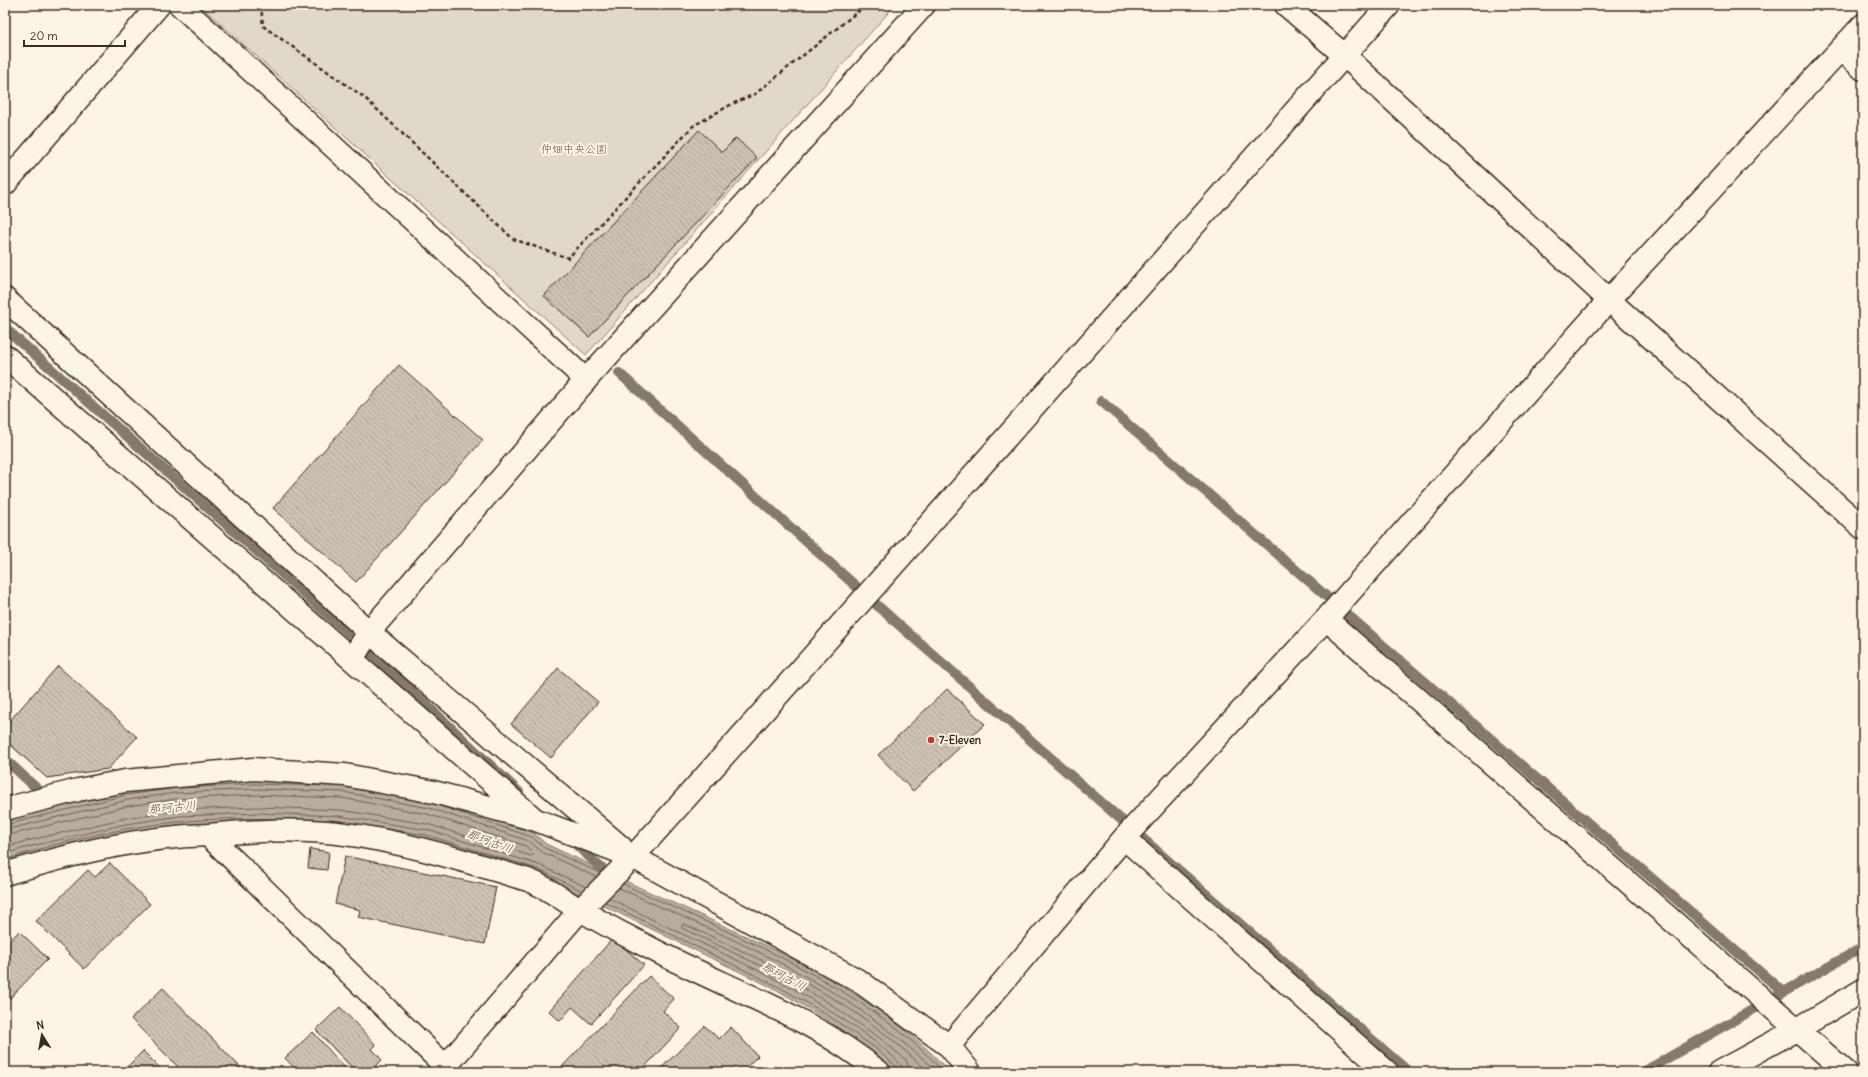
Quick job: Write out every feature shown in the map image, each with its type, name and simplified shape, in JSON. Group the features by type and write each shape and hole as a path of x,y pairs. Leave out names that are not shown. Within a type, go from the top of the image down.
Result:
{"street":[{"path":"5,184 159,5"},
{"path":"180,5 586,380"},
{"path":"352,659 369,632 586,380 924,5"},
{"path":"1286,5 1344,55 1609,300 1863,528"},
{"path":"208,835 446,1070 580,910 633,857 1389,5"},
{"path":"949,1046 1124,838 1326,619 1609,300 1842,50 1863,25"},
{"path":"1842,50 1863,68"},
{"path":"5,299 369,632 633,857"},
{"path":"5,356 536,820"},
{"path":"1326,619 1846,1072"},
{"path":"5,809 78,790 125,781 253,769 346,775 434,792 536,820 633,857 859,982 949,1046 970,1072"},
{"path":"5,874 85,852 178,836 264,830 338,833 422,849 540,885 580,910 652,949 805,1022 864,1060 879,1072"},
{"path":"1124,838 1388,1072"},
{"path":"1719,1072 1796,1030 1863,990"}],"path":[{"path":"261,5 263,26 365,98 513,239 568,258 693,126 732,104 755,94 866,5"}],"green space":[{"name":"仲畑中央公園","path":"200,5 895,5 586,355"}],"water":[{"name":"那珂古川","path":"254,780 344,783 431,799 534,833 546,844 799,962 864,1000 923,1046 950,1072 897,1072 872,1051 821,1016 777,990 536,873 425,838 339,825 259,822 180,825 128,832 5,864 5,821 16,817 125,791 175,784"}],"building":[{"path":"699,130 722,152 736,138 757,158 589,337 544,296"},
{"path":"399,365 483,440 356,582 273,508"},
{"path":"58,666 137,737 108,769 47,778 5,740 5,726"},
{"path":"558,668 598,702 551,758 511,724"},
{"name":"7-Eleven","path":"947,689 985,724 913,791 878,755"},
{"path":"310,849 329,852 327,870 308,868"},
{"path":"345,856 496,887 485,944 358,917 360,910 335,904"},
{"path":"110,863 150,904 84,969 36,921 88,870 95,877"},
{"path":"19,931 48,959 5,1003 5,946"},
{"path":"613,938 644,965 591,1024 572,1007 560,1021 549,1011"},
{"path":"649,976 674,999 663,1011 681,1028 640,1072 557,1072"},
{"path":"163,988 243,1070 241,1072 183,1072 131,1019"},
{"path":"340,1007 376,1045 372,1049 382,1060 370,1072 356,1072 316,1030"},
{"path":"705,1026 719,1039 731,1027 758,1056 741,1072 657,1072"},
{"path":"313,1032 345,1068 341,1072 298,1072 285,1058"},
{"path":"143,1051 164,1072 122,1072"},
{"path":"281,1065 288,1072 273,1072"}],"waterway":[{"path":"5,328 378,659 519,792"},
{"path":"619,373 898,624 1409,1072"},
{"path":"1101,401 1783,992"},
{"path":"5,759 47,798"},
{"path":"570,839 614,880"},
{"path":"1643,1072 1863,947"}],"place":[{"name":"7-Eleven","path":"931,740"}]}
